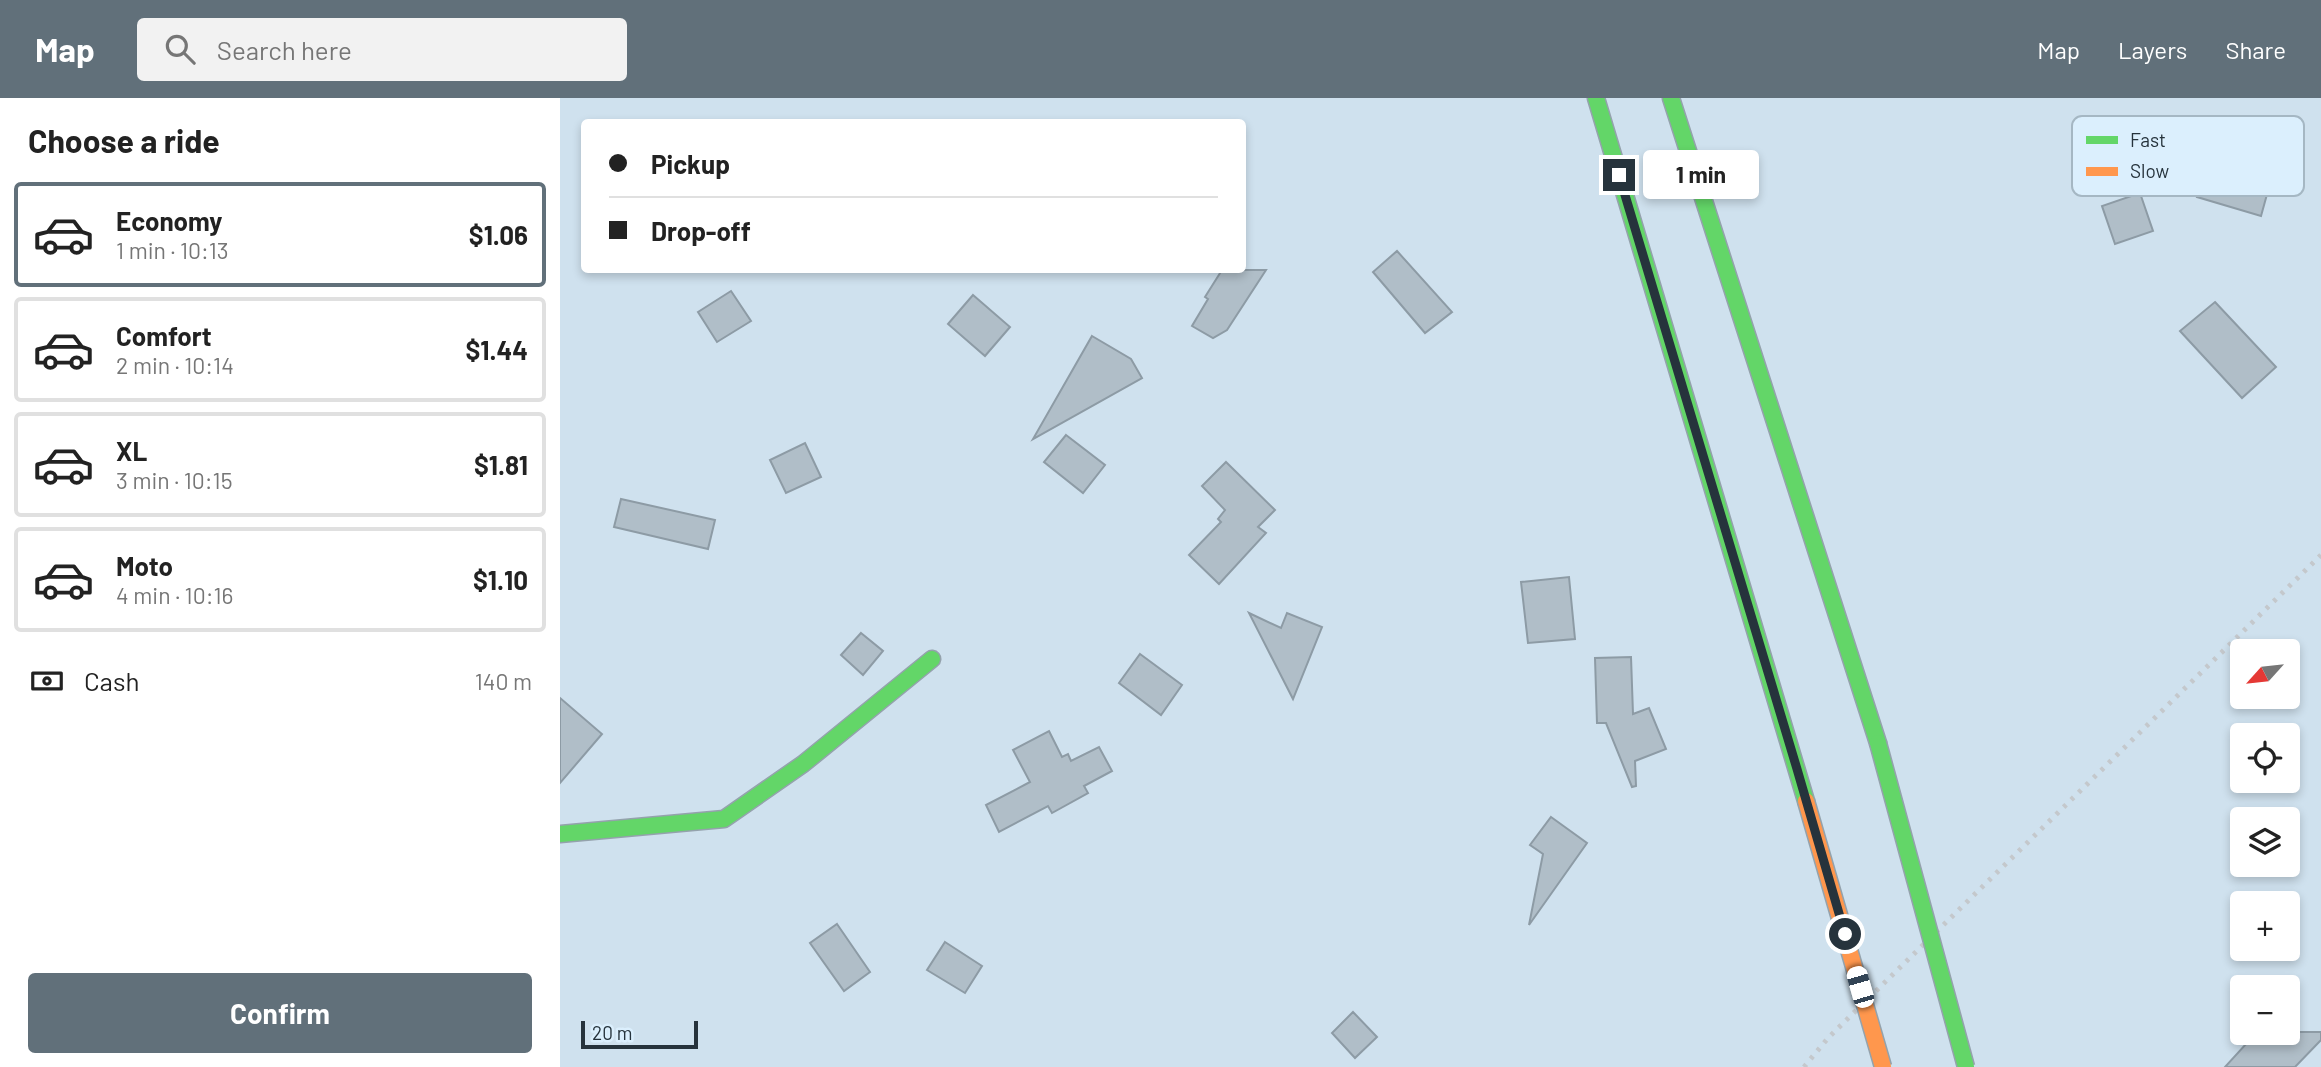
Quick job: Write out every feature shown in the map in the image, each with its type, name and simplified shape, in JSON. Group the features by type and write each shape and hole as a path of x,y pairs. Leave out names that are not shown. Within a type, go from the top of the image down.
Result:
{"main road":[{"path":"1596,98 1883,1067"},
{"path":"1671,98 1878,743 1966,1067"},
{"path":"560,834 724,819 803,764 932,659"}],"building":[{"path":"2131,196 2141,196 2153,231 2115,244 2102,206"},
{"path":"2197,196 2267,196 2261,216"},
{"path":"1397,251 1452,312 1425,333 1373,272"},
{"path":"1266,270 1227,330 1213,338 1192,326 1208,299 1205,297 1220,273"},
{"path":"731,291 751,321 717,342 698,312"},
{"path":"973,295 1010,327 985,356 948,324"},
{"path":"2215,302 2276,367 2242,398 2180,331"},
{"path":"1092,336 1131,359 1142,378 1033,439"},
{"path":"1066,435 1105,465 1083,493 1044,462"},
{"path":"805,443 821,477 786,493 770,460"},
{"path":"1226,462 1275,510 1258,527 1266,533 1219,584 1189,555 1221,522 1218,519 1225,510 1202,486"},
{"path":"621,499 715,520 708,549 614,527"},
{"path":"1569,577 1575,639 1528,643 1521,582"},
{"path":"1249,613 1281,628 1287,613 1322,627 1293,699"},
{"path":"861,633 883,651 863,675 841,655"},
{"path":"1140,654 1182,685 1161,715 1119,683"},
{"path":"1631,657 1633,714 1649,708 1666,749 1635,761 1636,786 1632,787 1606,723 1597,723 1595,658"},
{"path":"560,698 602,734 560,783"},
{"path":"1049,731 1062,757 1068,754 1071,761 1099,747 1112,771 1084,786 1088,793 1052,813 1048,806 999,832 986,805 1030,782 1013,750"},
{"path":"1551,817 1587,843 1529,925 1543,854 1530,845"},
{"path":"837,924 870,972 844,991 810,943"},
{"path":"945,942 982,966 965,993 927,970"},
{"path":"1353,1012 1377,1037 1355,1058 1332,1033"},
{"path":"2300,1032 2321,1032 2321,1040 2295,1067 2225,1067 2245,1045 2300,1045"}],"railway":[{"path":"1804,1067 1828,1038 2321,555"}],"traffic: fast":[{"path":"1596,98 1806,801"},
{"path":"1671,98 1878,743"},
{"path":"560,834 724,819 803,764 932,659"},
{"path":"1878,743 1966,1067"}],"traffic: slow":[{"path":"1806,801 1883,1067"}],"route":[{"path":"1619,175 1845,934"}]}
